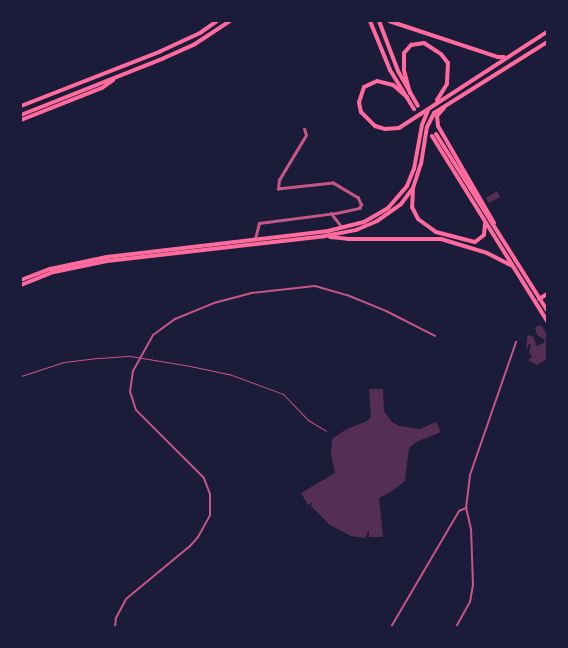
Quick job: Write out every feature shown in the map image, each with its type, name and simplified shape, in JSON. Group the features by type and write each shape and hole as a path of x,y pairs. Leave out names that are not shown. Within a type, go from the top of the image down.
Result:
{"main road":[{"path":"21,106 161,51 200,33 217,21"},
{"path":"21,114 196,44 230,21"},
{"path":"370,21 390,70 416,108"},
{"path":"379,21 408,95"},
{"path":"390,21 498,57 506,57"},
{"path":"408,95 393,85 377,81 364,87 359,102 361,112 367,121 385,129 399,128 547,32"},
{"path":"21,285 54,272 107,261 325,236 356,230 377,221 401,204 413,188 420,170 429,122 434,113 547,42"},
{"path":"408,95 404,70 404,53 411,44 424,43 441,54 450,68 447,84 435,103"},
{"path":"161,51 164,58"},
{"path":"21,120 102,88 120,76"},
{"path":"68,87 71,95"},
{"path":"446,104 437,116 438,126 489,212 502,239"},
{"path":"21,280 50,269 107,257 255,239 350,226 364,222 388,208 401,195 412,176 422,125 428,110"},
{"path":"547,310 541,305 513,267 434,135 539,299 541,305 547,321"},
{"path":"413,188 412,207 418,218 436,232 475,242 485,234 485,222"},
{"path":"325,236 348,239 441,239 487,253 513,267"},
{"path":"539,299 547,294"}],"street":[{"path":"255,239 259,223 359,208 361,202 333,183 281,189 277,186 303,142 306,135 304,129"},
{"path":"331,213 341,226"},
{"path":"114,627 116,618 126,599 198,537 206,525 211,504 208,485 199,472 136,410 130,392 134,371 153,335 175,319 214,303 251,293 315,286 347,295 386,311 435,336"},
{"path":"456,627 470,602 473,585 471,529 466,508 470,475 516,342"},
{"path":"392,627 459,511 466,508"}],"lane":[{"path":"21,376 53,365 80,360 140,358 229,374 283,394 308,420 326,431"}],"building":[{"path":"497,191 500,197 489,203 486,198"},
{"path":"541,325 547,334 547,359 537,365 528,360 532,357 529,352 531,344 529,344 526,351 527,337 529,335 534,337 536,346 544,343 545,340 537,335 535,327"},
{"path":"369,389 383,389 384,411 392,422 399,426 420,429 436,422 441,432 416,442 409,448 405,481 394,490 379,498 383,537 369,537 369,530 365,538 351,536 330,525 311,506 313,502 308,505 301,493 335,473 331,453 332,439 345,430 367,421 371,417"}]}
